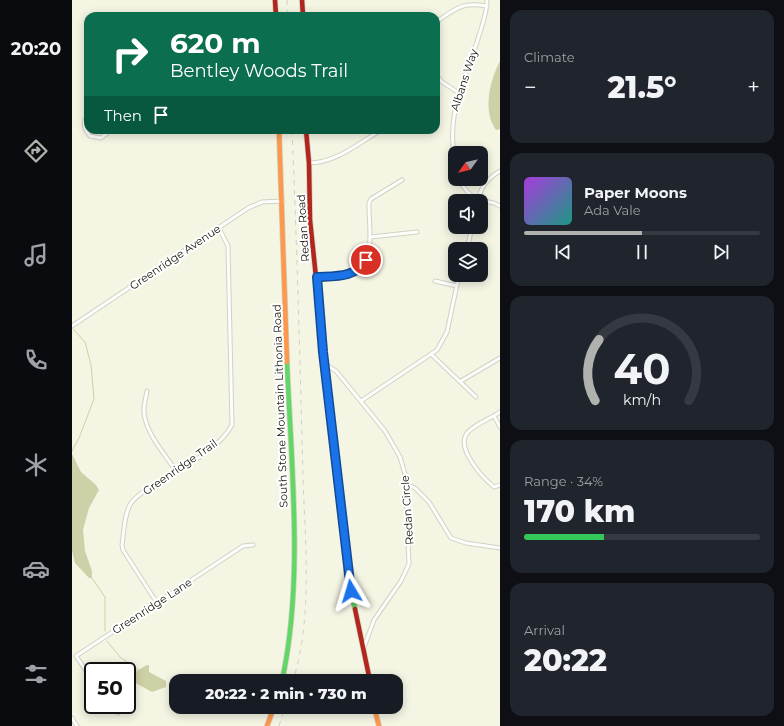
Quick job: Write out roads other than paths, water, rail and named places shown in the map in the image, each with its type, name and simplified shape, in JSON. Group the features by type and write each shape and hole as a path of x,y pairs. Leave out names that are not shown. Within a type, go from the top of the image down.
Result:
{"main road":[{"path":"275,0 276,12"},
{"path":"302,0 303,12"},
{"name":"South Stone Mountain Lithonia Road","path":"279,134 283,201 292,513 293,613 288,653 284,674"},
{"name":"Redan Road","path":"306,134 309,163 310,220 351,591 368,674"},
{"path":"267,726 271,714"},
{"path":"376,714 379,726"}],"street":[{"name":"Albans Way","path":"453,146 451,137 452,122 483,22 487,0"},
{"path":"440,19 462,5 471,4 487,6"},
{"path":"440,80 460,93"},
{"path":"89,134 90,136 101,138 106,134"},
{"path":"309,163 324,161 338,156 374,134"},
{"path":"479,194 485,182 500,170"},
{"path":"317,277 342,276 356,271 366,260 371,238 368,215 369,203 371,199 402,180"},
{"path":"463,186 471,194"},
{"path":"488,200 500,206"},
{"name":"Greenridge Avenue","path":"72,326 248,208 262,202 283,201"},
{"name":"Greenridge Trail","path":"157,603 123,550 122,545 132,503 143,492 201,455 226,435 232,425 228,246 221,232 217,228"},
{"path":"371,238 417,232"},
{"path":"435,282 456,286"},
{"path":"361,401 432,355 445,337 457,282"},
{"path":"432,355 461,381 476,397"},
{"path":"461,381 500,358"},
{"name":"Redan Circle","path":"325,364 336,371 393,442 403,464 406,484 409,564 402,581 374,620 363,649"},
{"path":"148,391 144,408 150,432 176,471"},
{"path":"500,412 476,426 467,433 464,440 465,450 479,472 494,487 500,485"},
{"path":"494,416 500,426"},
{"path":"406,484 422,494 436,512 452,538 466,543 500,548"},
{"name":"Greenridge Lane","path":"84,668 76,656 243,546 253,545"},
{"path":"72,718 77,726"}],"waterway":[{"path":"72,451 79,438 94,399 91,365 85,342 73,329"},
{"path":"92,578 105,597 105,631"},
{"path":"107,641 120,657 138,670"}],"railway":[{"path":"287,0 288,12"},
{"path":"292,134 306,554 303,631 295,674"},
{"path":"279,726 283,714"}]}
